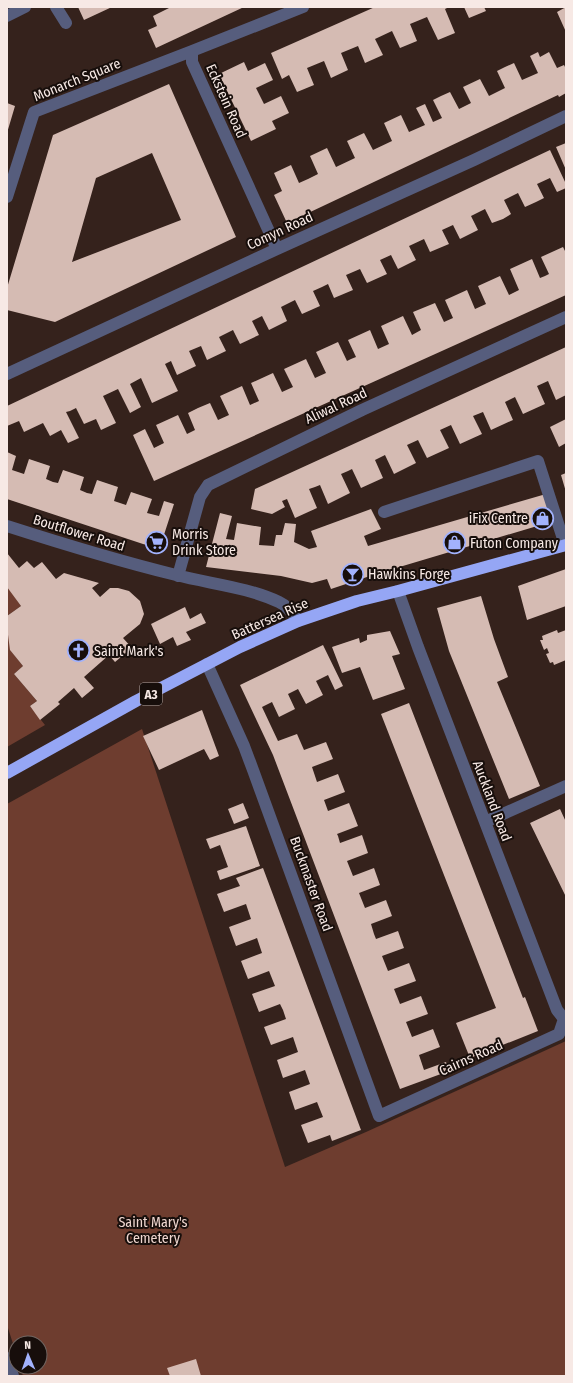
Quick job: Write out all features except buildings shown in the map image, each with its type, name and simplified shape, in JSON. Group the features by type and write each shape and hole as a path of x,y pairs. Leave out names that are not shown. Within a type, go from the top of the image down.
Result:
{"highway":[{"name":"Battersea Rise","path":"7,773 136,701 207,664 298,621 357,601 566,545"}],"street":[{"path":"7,16 25,7"},
{"path":"56,7 66,23"},
{"name":"Eckstein Road","path":"277,249 192,62 192,51 303,7"},
{"name":"Monarch Square","path":"7,197 34,112 192,51"},
{"name":"Comyn Road","path":"7,374 474,160 566,116"},
{"name":"Aliwal Road","path":"178,576 200,498 208,485 362,410 566,318"},
{"path":"384,512 538,461 566,545"},
{"name":"Boutflower Road","path":"7,526 121,561 178,576 257,593 281,603 292,612 298,621"},
{"name":"Auckland Road","path":"398,591 557,1010 565,1018"},
{"name":"Buckmaster Road","path":"207,664 251,764 379,1116"},
{"path":"485,822 566,786"},
{"name":"Cairns Road","path":"379,1116 559,1034 565,1018"},
{"path":"7,1358 13,1376"}],"green space":[{"path":"7,585 21,606 7,616"},
{"path":"7,619 11,651 23,666 14,674 37,701 30,706 45,725 7,747"},
{"name":"Saint Mary's Cemetery","path":"142,729 285,1167 366,1132 566,1041 566,1376 23,1376 48,1375 48,1335 10,1335 7,1325 7,804"}],"place":[{"name":"iFix Centre","path":"543,518"},
{"name":"Morris Drink Store","path":"157,542"},
{"name":"Futon Company","path":"455,543"},
{"name":"Hawkins Forge","path":"352,574"},
{"name":"Saint Mark's","path":"79,651"}]}
